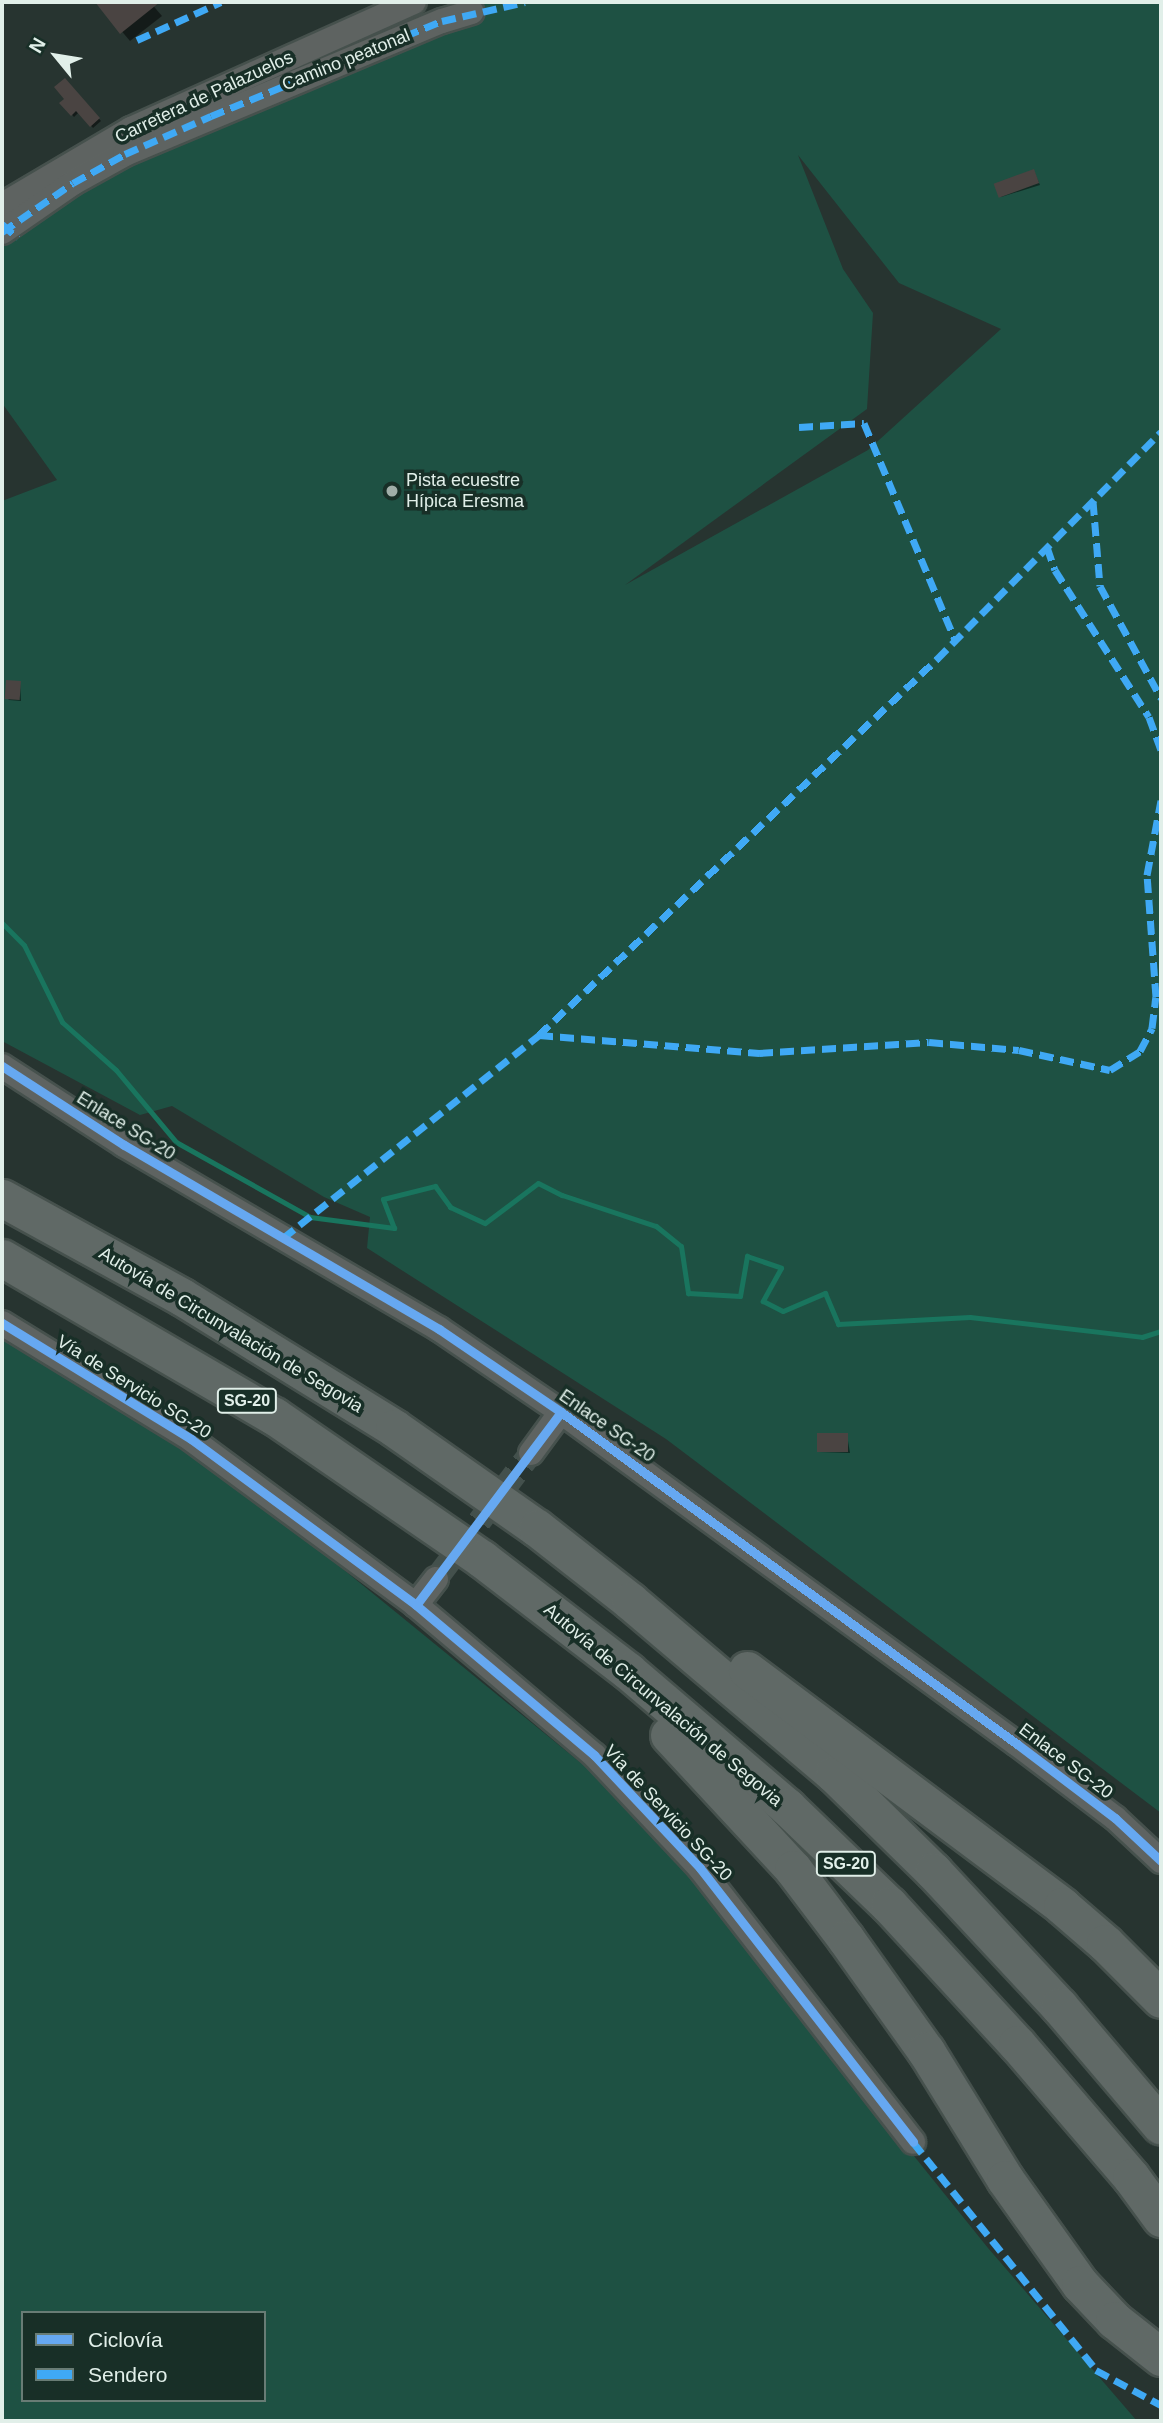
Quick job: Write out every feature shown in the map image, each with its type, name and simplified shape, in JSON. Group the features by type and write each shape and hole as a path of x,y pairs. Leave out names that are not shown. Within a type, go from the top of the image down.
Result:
{"highway":[{"name":"Autovía de Circunvalación de Segovia","path":"2,1198 182,1297 394,1428 537,1528 630,1601 834,1774 978,1919 1059,2006 1161,2126"},
{"name":"Autovía de Circunvalación de Segovia","path":"2,1258 274,1416 482,1559 628,1671 787,1807 889,1905 1026,2054 1131,2177 1161,2218"},
{"path":"537,1528 693,1629 992,1852 1105,1943 1161,1999"},
{"path":"482,1559 545,1625 651,1716 793,1869 926,2051 1005,2179 1080,2284 1114,2320 1161,2357"}],"street":[{"name":"Carretera de Palazuelos","path":"2,205 131,129 414,2"},
{"name":"Camino peatonal","path":"2,232 73,183 125,154 442,21 461,7"},
{"name":"Enlace SG-20","path":"2,1066 124,1145 439,1329 561,1412 1017,1744 1115,1818 1161,1861"},
{"name":"Vía de Servicio SG-20","path":"2,1323 191,1439 416,1605 594,1755 700,1868 913,2141"},
{"path":"531,1453 561,1412"},
{"path":"416,1605 436,1579"}],"green space":[{"path":"463,2 1161,2 1161,1813 666,1439 367,1248 370,1217 324,1197 172,1106 140,1115 2,1041 2,501 57,480 2,403 2,232 73,183 346,66","holes":["798,155 899,283 1001,329 868,450 625,585 867,409 873,313 843,269"]},
{"path":"2,1334 257,1499 630,1803 988,2248 1137,2421 2,2421"}],"building":[{"path":"95,2 160,2 120,34"},
{"path":"65,78 100,118 90,127 76,111 71,116 59,103 64,99 54,87"},
{"path":"1034,169 1039,183 999,198 994,184"},
{"path":"6,680 21,681 20,700 5,699"},
{"path":"817,1433 848,1433 848,1452 817,1452"}],"waterway":[{"path":"2,923 24,945 62,1022 116,1070 176,1142 310,1217 394,1228 383,1199 435,1186 450,1207 485,1223 538,1183 562,1195 656,1226 681,1246 688,1293 740,1296 747,1256 781,1268 763,1301 783,1311 825,1293 838,1324 970,1317 1142,1337 1161,1331"}],"tunnel":[{"path":"436,1579 531,1453"}],"marked path":[{"path":"137,40 221,2"},
{"path":"2,232 73,183 125,154 211,116 442,21 525,2"},
{"path":"2,224 18,238"},
{"path":"799,427 864,423 955,640"},
{"path":"283,1238 539,1035 937,659 1161,432"},
{"path":"1093,501 1100,586 1161,698"},
{"path":"1047,547 1055,570 1149,717 1161,750"},
{"path":"539,1035 759,1053 929,1042 1019,1050 1110,1070 1140,1051 1152,1028 1156,997 1147,875 1161,800"},
{"path":"913,2142 1096,2370 1161,2405"}],"cycle path":[{"path":"2,1066 124,1145 439,1329 561,1412 1017,1744 1115,1818 1161,1861"},
{"path":"2,1323 191,1439 416,1605"},
{"path":"561,1412 416,1605 594,1755 700,1868 913,2142"}],"place":[{"name":"Pista ecuestre Hípica Eresma","path":"392,491"}]}
